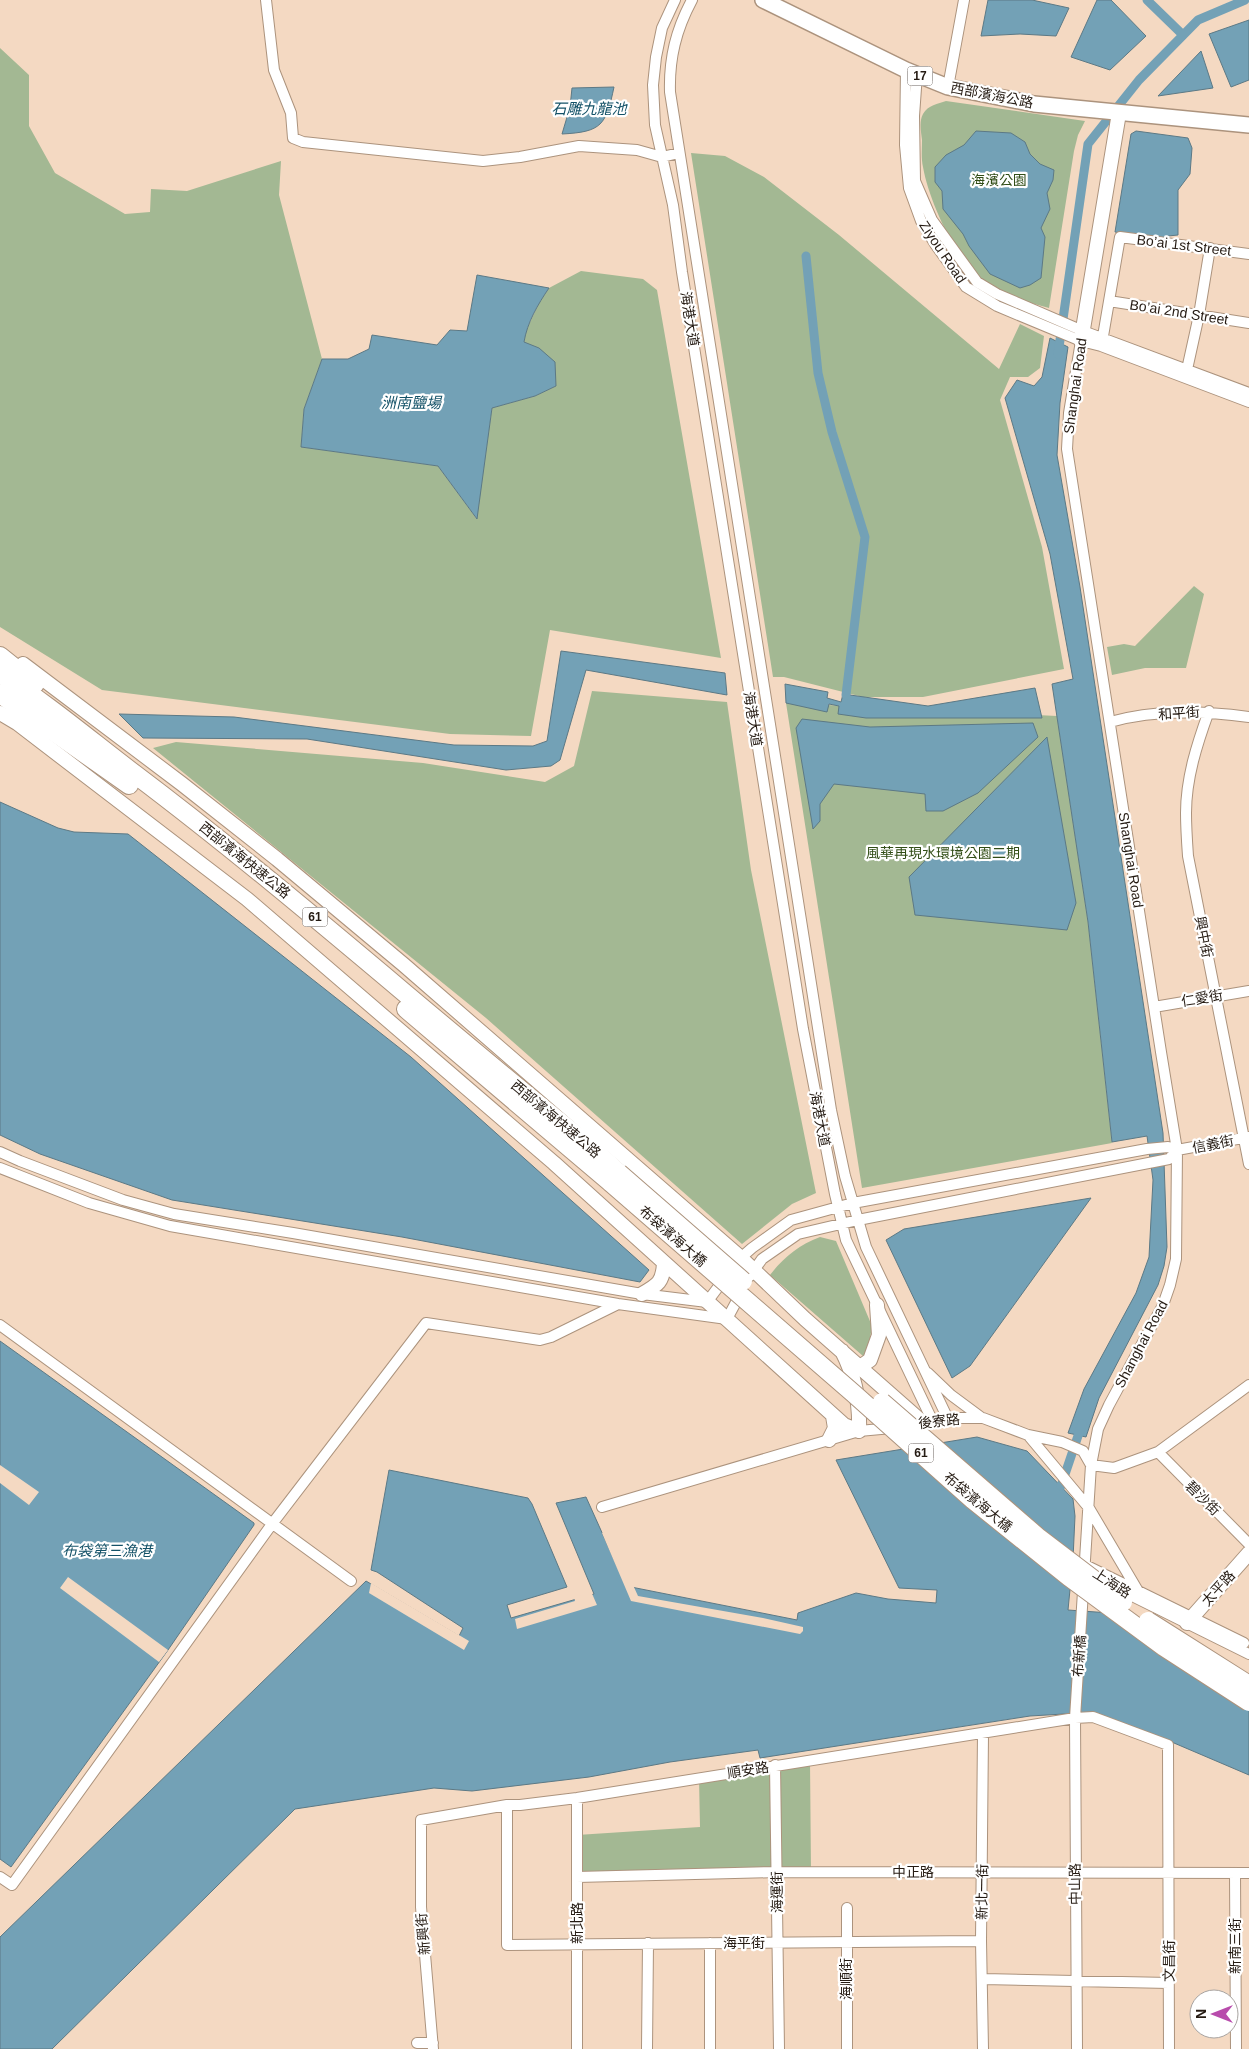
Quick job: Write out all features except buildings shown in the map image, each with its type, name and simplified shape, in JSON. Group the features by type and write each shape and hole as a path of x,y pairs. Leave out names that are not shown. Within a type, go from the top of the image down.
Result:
{"highway":[{"path":"0,656 144,772 192,817"},
{"name":"西部濱海快速公路","path":"0,674 54,712 192,817 298,902 586,1143 615,1178"},
{"name":"西部濱海快速公路","path":"0,688 32,709 155,803 615,1178"},
{"path":"0,694 129,785"},
{"name":"布袋濱海大橋","path":"615,1178 1039,1538 1156,1627 1249,1685"},
{"name":"布袋濱海大橋","path":"615,1178 973,1500 1069,1577 1164,1647 1249,1702"}],"main road":[{"name":"西部濱海公路","path":"763,0 948,88 1034,104 1119,113"},
{"name":"17","path":"1119,113 1249,125"}],"street":[{"path":"266,0 274,70 291,113 293,138 303,142 484,161 520,157 578,146 637,150 662,157 679,153"},
{"name":"海港大道","path":"675,0 662,28 656,57 654,75 655,125 673,205 682,272 800,1010 846,1240 877,1305 928,1422"},
{"name":"海港大道","path":"692,0 674,42 670,92 831,1110 845,1176 866,1247 948,1419"},
{"path":"948,88 964,0"},
{"name":"Ziyou Road","path":"912,72 905,146 909,188 920,221 966,287 997,306 1048,322 1078,334"},
{"name":"Shanghai Road","path":"1084,1594 1092,1465 1098,1429 1163,1305 1176,1259 1172,1148 1154,1006 1067,449 1068,413 1078,334 1119,113"},
{"name":"Bo’ai 1st Street","path":"1108,305 1120,237 1249,254"},
{"path":"1186,373 1199,315 1210,248"},
{"path":"1102,342 1108,305"},
{"name":"Bo’ai 2nd Street","path":"1108,305 1199,315 1249,323"},
{"path":"1078,334 1186,373 1249,393"},
{"path":"1186,373 1249,402"},
{"path":"0,648 182,784 277,859 482,1031 740,1257 753,1271 860,1367 928,1422"},
{"name":"和平街","path":"1110,722 1122,718 1186,711 1249,717"},
{"name":"興中街","path":"1209,712 1194,756 1189,780 1186,813 1188,856 1246,1137 1249,1164"},
{"path":"0,713 17,723 247,899 554,1163 844,1425 859,1431 860,1410 850,1367 842,1351"},
{"name":"仁愛街","path":"1154,1006 1249,991"},
{"name":"信義街","path":"707,1302 740,1257 791,1220 853,1203 1147,1149 1172,1148 1246,1137"},
{"path":"727,1319 753,1271 762,1259 798,1234 842,1223 1169,1158 1172,1148"},
{"path":"0,1152 123,1200 174,1214 302,1234 642,1294 707,1302"},
{"path":"0,1168 89,1203 170,1226 618,1304 727,1319"},
{"path":"0,1877 12,1885 272,1524 426,1323 540,1340 550,1337 658,1285 663,1275 664,1263"},
{"path":"860,1367 870,1360 879,1335 877,1305"},
{"path":"0,1325 352,1581"},
{"path":"923,1368 951,1394 983,1418"},
{"path":"1092,1465 1114,1468 1158,1452 1249,1385"},
{"path":"829,1440 835,1428 834,1416"},
{"name":"後寮路","path":"602,1507 859,1431 900,1427 948,1419 983,1418 1028,1435 1062,1442 1082,1451 1092,1465"},
{"path":"1028,1435 1089,1508 1138,1590"},
{"name":"碧沙街","path":"1158,1452 1249,1544"},
{"name":"太平路","path":"1189,1620 1249,1553"},
{"name":"上海路","path":"1086,1565 1138,1590 1249,1654"},
{"name":"上海路","path":"1086,1565 1094,1574 1124,1592 1249,1646"},
{"name":"布新橋","path":"1075,1718 1084,1594"},
{"name":"文昌街","path":"1075,1718 1093,1717 1168,1745 1170,1872 1169,2049"},
{"name":"順安路","path":"421,1820 507,1805 577,1798 1075,1718"},
{"name":"中山路","path":"1075,1718 1076,2049"},
{"name":"新北一街","path":"982,2049 983,1734"},
{"name":"海運街","path":"775,1765 779,2049"},
{"name":"新北路","path":"577,1798 577,2049"},
{"name":"海平街","path":"507,1805 507,1945 981,1941"},
{"name":"新興街","path":"421,1820 421,1907 433,2046"},
{"name":"中正路","path":"577,1877 777,1872 1249,1873"},
{"name":"新南三街","path":"1235,1873 1236,2049"},
{"name":"海順街","path":"846,2049 847,1908"},
{"path":"647,2049 648,1944"},
{"path":"710,1944 710,2049"},
{"path":"983,1979 1169,1984"},
{"path":"417,2043 433,2046"}],"green space":[{"path":"0,48 29,75 29,126 55,173 125,214 150,212 151,189 187,191 281,161 279,195 322,359 304,409 301,447 438,466 476,518 492,408 535,396 556,386 539,348 524,343 525,333 539,303 549,288 581,271 643,279 657,290 721,658 550,630 531,736 450,734 102,690 0,627"},
{"name":"海濱公園","path":"946,101 1085,121 1078,135 1074,151 1049,308 1006,294 982,280 962,258 937,212 923,167 921,123 923,114 928,109 933,105"},
{"path":"691,153 725,156 764,177 839,235 999,369 1020,324 1044,336 1040,368 1028,377 1010,377 1000,400 1042,547 1064,669 923,697 863,697 784,677 773,677"},
{"path":"1194,586 1204,594 1186,668 1145,668 1112,675 1107,647 1124,644 1135,646"},
{"path":"592,691 727,702 751,870 816,1193 792,1204 742,1244 486,1018 153,748 176,742 423,763 545,782 574,766"},
{"name":"風華再現水環境公園二期","path":"786,703 1057,716 1088,922 1112,1143 862,1188"},
{"path":"820,1237 836,1241 872,1326 868,1351 863,1356 770,1275 792,1252"},
{"path":"810,1760 811,1872 577,1877 577,1835 700,1827 699,1778"}],"water":[{"path":"988,0 1032,0 1069,8 1056,36 1020,34 981,36"},
{"path":"1097,0 1111,0 1146,36 1110,70 1071,57"},
{"path":"1249,20 1249,80 1231,87 1209,34"},
{"path":"1201,51 1213,88 1158,96"},
{"name":"石雕九龍池","path":"614,87 605,118 600,124 586,131 562,134 570,107 572,88"},
{"path":"976,131 1011,133 1025,142 1030,154 1040,164 1054,170 1053,180 1047,193 1050,209 1041,228 1045,237 1041,278 1030,285 1020,288 990,274 969,246 963,234 943,209 942,191 935,182 935,167 946,155 964,145"},
{"path":"1136,131 1188,138 1192,148 1190,174 1178,190 1178,235 1168,236 1166,241 1115,232 1131,134"},
{"name":"洲南鹽場","path":"477,275 549,288 534,314 524,342 539,348 555,362 556,386 535,396 492,408 477,519 438,466 301,447 304,409 322,359 348,359 369,349 372,335 437,345 450,330 467,331"},
{"path":"1050,338 1068,347 1060,403 1057,455 1080,587 1163,1133 1167,1247 1158,1285 1099,1398 1086,1437 1068,1433 1084,1389 1136,1293 1149,1257 1153,1180 1147,1136 1112,1142 1088,922 1052,684 1073,679 1050,554 1005,398 1017,380 1034,386 1042,377"},
{"path":"561,651 725,673 727,695 586,670 560,760 551,766 506,770 307,739 143,738 119,714 234,717 454,745 533,746 547,741"},
{"path":"785,684 828,692 827,698 841,702 843,694 928,706 1035,688 1042,718 866,718 838,714 839,706 829,704 827,712 786,703"},
{"path":"802,719 870,727 1033,723 1038,737 978,793 943,811 926,811 925,794 834,784 820,804 820,821 813,829 796,728"},
{"path":"1047,737 1076,903 1067,930 915,915 909,877"},
{"path":"0,802 58,828 74,832 128,834 411,1057 649,1270 640,1282 402,1237 172,1200 40,1154 0,1135"},
{"path":"1091,1198 970,1366 952,1378 886,1240 904,1229"},
{"name":"布袋第三漁港","path":"0,1341 254,1523 168,1650 11,1867 0,1859"},
{"path":"977,1437 1027,1451 1073,1499 1075,1516 1068,1610 1124,1614 1249,1683 1249,1775 1174,1743 1093,1717 1064,1714 1030,1716 760,1758 758,1750 670,1762 589,1777 472,1791 434,1788 295,1809 52,2049 0,2049 0,1937 366,1581 459,1636 463,1628 377,1572 371,1570 389,1470 528,1498 567,1587 507,1605 511,1618 594,1594 556,1503 586,1497 626,1586 797,1620 798,1613 856,1593 888,1599 936,1603 937,1590 899,1588 836,1460"}],"pier":[{"path":"0,1465 39,1492 29,1505 0,1483"},
{"path":"560,1520 597,1605 517,1629 515,1619 575,1601 574,1597 590,1592"},
{"path":"604,1532 627,1583 633,1585 638,1596 763,1618 803,1627 803,1631 800,1634 631,1601 602,1533"},
{"path":"68,1577 168,1650 159,1662 60,1588"},
{"path":"371,1583 469,1641 464,1650 369,1593"}],"waterway":[{"path":"1147,0 1183,35"},
{"path":"1058,354 1088,144 1139,80 1198,20 1245,0"},
{"path":"806,256 818,373 832,432 865,537 846,695"},
{"path":"1061,1486 1082,1424"}]}
